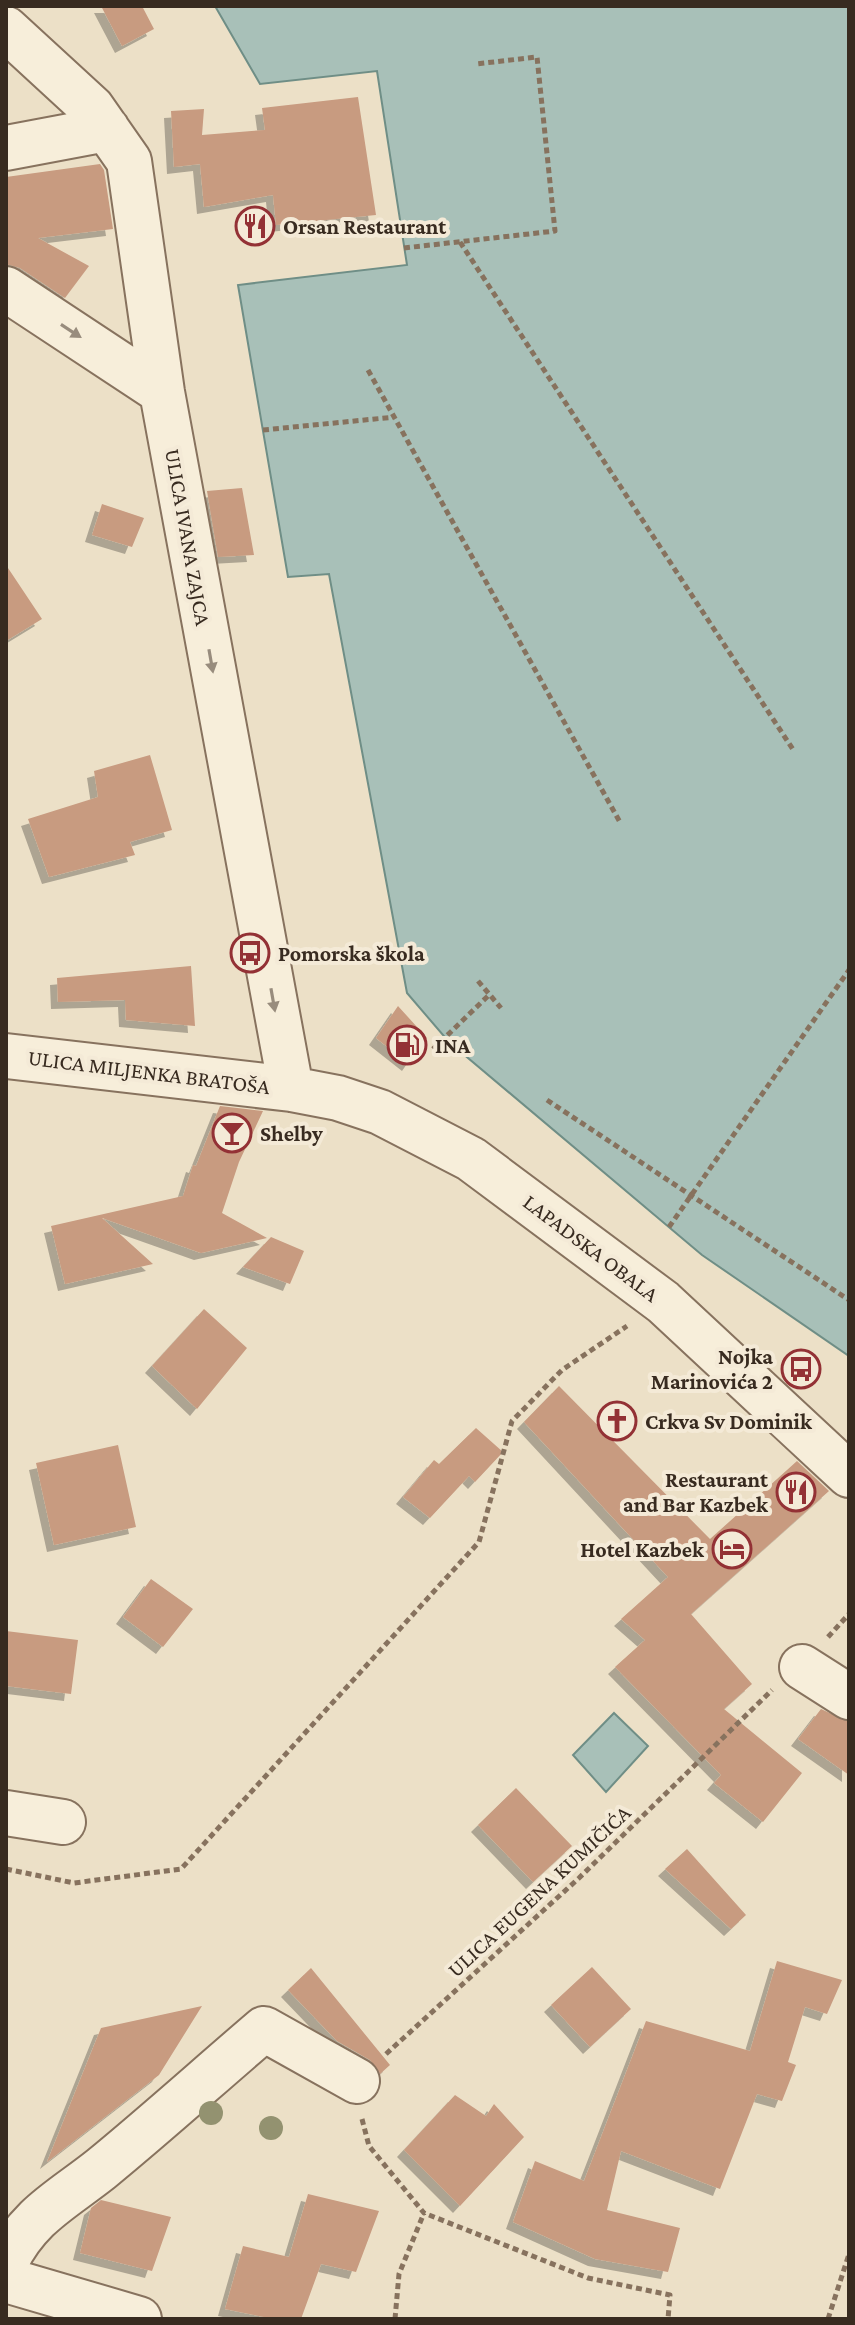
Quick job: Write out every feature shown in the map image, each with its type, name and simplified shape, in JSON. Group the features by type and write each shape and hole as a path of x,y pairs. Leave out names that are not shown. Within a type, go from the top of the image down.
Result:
{"street":[{"name":"ULICA IVANA ZAJCA","path":"6,29 92,108 129,161 162,392 291,1089"},
{"path":"6,148 107,129"},
{"path":"6,289 162,392"},
{"name":"ULICA MILJENKA BRATOŠA","path":"6,1056 291,1089"},
{"name":"LAPADSKA OBALA","path":"291,1089 338,1098 380,1112 471,1159 663,1302 849,1475"},
{"path":"802,1667 849,1697"},
{"path":"6,1813 63,1822"},
{"path":"10,2244 38,2214 99,2170 264,2029 357,2081"},
{"path":"6,2280 139,2319"}],"path":[{"path":"404,248 555,231 537,57 476,64"},
{"path":"460,242 794,751"},
{"path":"368,370 621,824"},
{"path":"263,430 395,417"},
{"path":"669,1227 849,970"},
{"path":"478,981 501,1008"},
{"path":"433,1049 489,995"},
{"path":"547,1100 849,1300"},
{"path":"6,1869 74,1883 181,1869 479,1542 512,1421 562,1370 663,1302"},
{"name":"ULICA EUGENA KUMIČIĆA","path":"357,2081 579,1878 781,1681 802,1667 849,1614"},
{"path":"357,2081 369,2146 424,2213 588,2278 670,2295 668,2319"},
{"path":"395,2319 399,2274 424,2213"},
{"path":"828,2319 849,2254"}],"water":[{"path":"215,6 849,6 849,1356 702,1255 449,1042 407,993 329,574 288,577 238,285 407,265 377,71 260,84"},
{"path":"614,1713 648,1746 606,1792 573,1755"}],"building":[{"path":"101,6 142,6 154,29 122,46"},
{"path":"358,97 376,215 276,225 273,195 204,207 200,164 174,167 171,111 204,109 202,135 265,130 262,108"},
{"path":"100,164 104,170 113,229 38,238 89,266 65,298 20,268 6,264 6,177"},
{"path":"242,488 254,555 218,557 207,491"},
{"path":"102,504 144,518 132,547 92,535"},
{"path":"6,565 42,619 6,641"},
{"path":"150,755 172,830 130,842 135,855 49,877 28,819 98,797 94,771"},
{"path":"191,966 195,1026 126,1020 125,1000 58,1002 57,978"},
{"name":"INA","path":"398,1006 427,1038 409,1064 376,1038"},
{"path":"220,1106 263,1111 239,1162 222,1213 267,1238 201,1253 102,1218 153,1264 65,1284 51,1226 183,1196 193,1165 196,1166"},
{"path":"271,1237 304,1251 290,1284 243,1267"},
{"path":"204,1309 247,1348 197,1409 152,1366"},
{"path":"559,1386 710,1539 797,1461 829,1491 691,1614 752,1684 724,1709 802,1773 763,1822 714,1783 721,1775 615,1667 645,1640 621,1619 668,1577 524,1422"},
{"path":"476,1428 503,1452 475,1482 469,1476 430,1518 403,1497 434,1460 439,1464"},
{"path":"118,1445 136,1527 54,1545 36,1463"},
{"path":"151,1579 193,1609 163,1647 123,1617"},
{"path":"6,1631 78,1640 71,1694 6,1686"},
{"path":"821,1709 849,1722 849,1775 798,1739"},
{"path":"516,1788 572,1846 533,1882 478,1825"},
{"path":"687,1849 746,1915 731,1929 665,1869"},
{"path":"777,1961 842,1980 827,2014 805,2007 788,2062 796,2065 782,2101 757,2094 720,2189 621,2151 607,2210 680,2228 668,2272 595,2259 513,2222 535,2161 584,2181 646,2021 750,2051"},
{"path":"592,1967 631,2009 590,2047 551,2005"},
{"path":"311,1968 390,2065 380,2074 370,2060 337,2041 288,1990"},
{"path":"202,2006 159,2075 47,2162 101,2028"},
{"path":"455,2095 486,2116 494,2104 524,2137 460,2206 404,2150"},
{"path":"308,2194 379,2211 356,2272 321,2264 301,2319 274,2319 225,2309 243,2246 289,2257"},
{"path":"101,2200 171,2217 152,2271 80,2253 91,2208"}],"place":[{"name":"Orsan Restaurant","path":"255,226"},
{"name":"Pomorska škola","path":"250,953"},
{"name":"INA","path":"407,1045"},
{"name":"Shelby","path":"232,1133"},
{"name":"Nojka Marinovića 2","path":"801,1369"},
{"name":"Crkva Sv Dominik","path":"617,1421"},
{"name":"Restaurant and Bar Kazbek","path":"796,1492"},
{"name":"Hotel Kazbek","path":"732,1549"}]}
